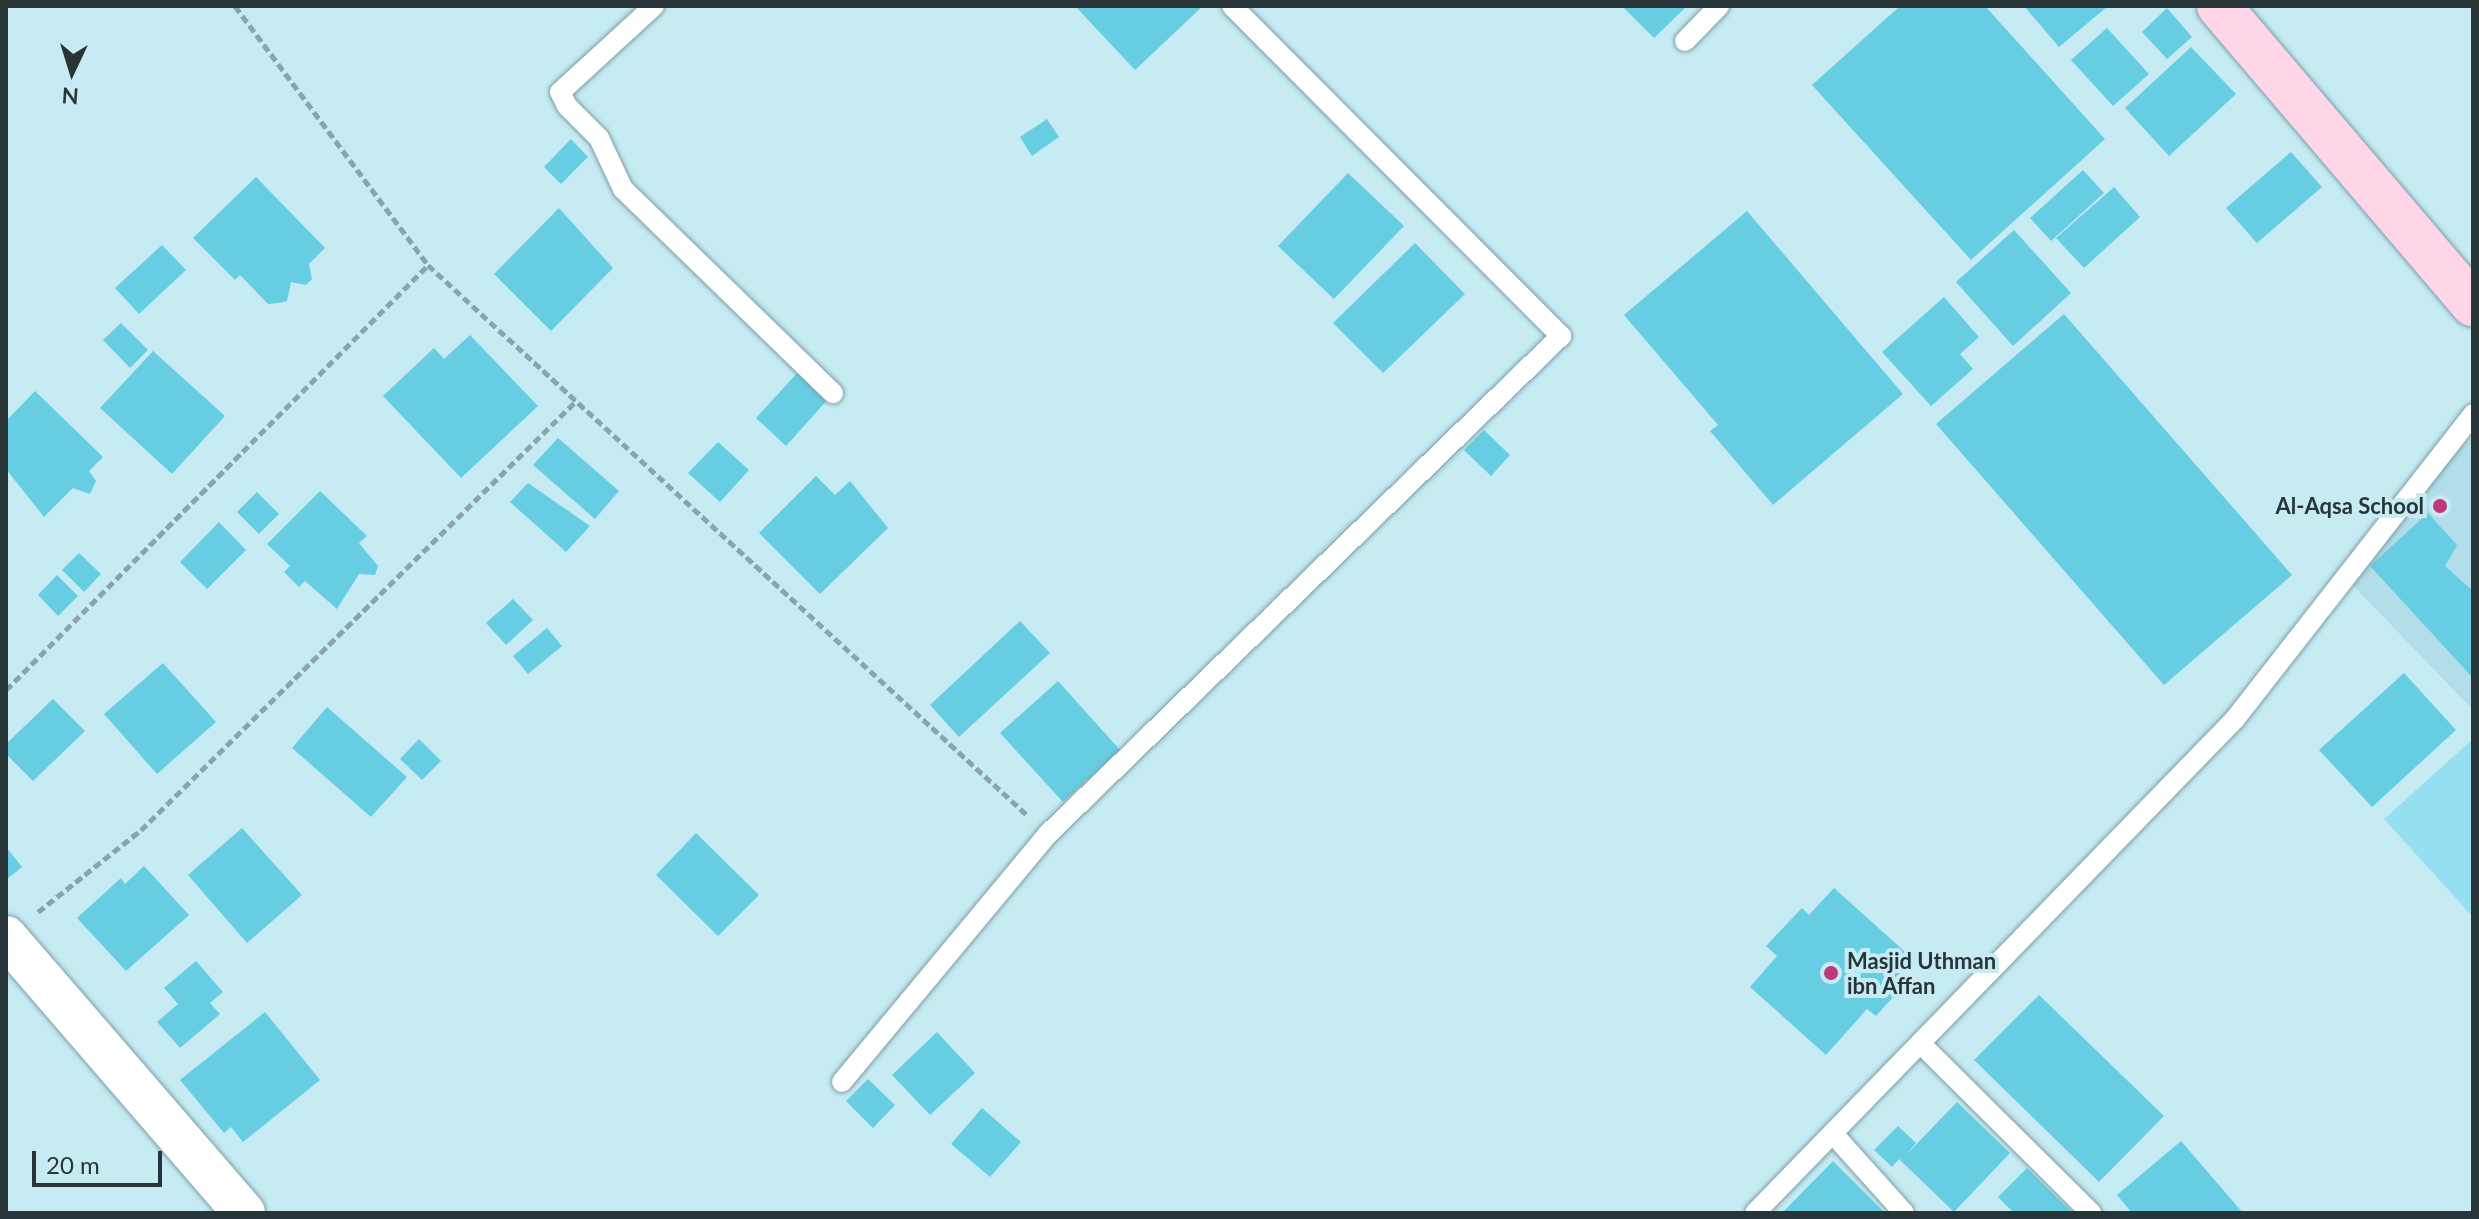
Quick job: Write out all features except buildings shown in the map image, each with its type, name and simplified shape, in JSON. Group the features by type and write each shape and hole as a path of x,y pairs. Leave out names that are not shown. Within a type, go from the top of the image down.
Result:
{"main road":[{"path":"2219,6 2473,304"}],"street":[{"path":"6,937 244,1213"}],"lane":[{"path":"654,6 560,92 599,138 623,189 833,393"},
{"path":"842,1082 1048,834 1561,336 1232,6"},
{"path":"1685,41 1719,6"},
{"path":"1755,1213 1835,1136 2235,719 2473,414"},
{"path":"1921,1044 2091,1213"},
{"path":"1835,1136 1904,1213"}],"path":[{"path":"235,6 428,265 1048,834"},
{"path":"6,690 428,265"},
{"path":"6,937 141,830 576,401"}],"shaded area":[{"name":"Al-Aqsa School","path":"2473,436 2473,710 2343,575"},
{"path":"2473,739 2473,917 2384,819"}],"place":[{"name":"Al-Aqsa School","path":"2440,506"},
{"name":"Masjid Uthman ibn Affan","path":"1831,973"}]}
